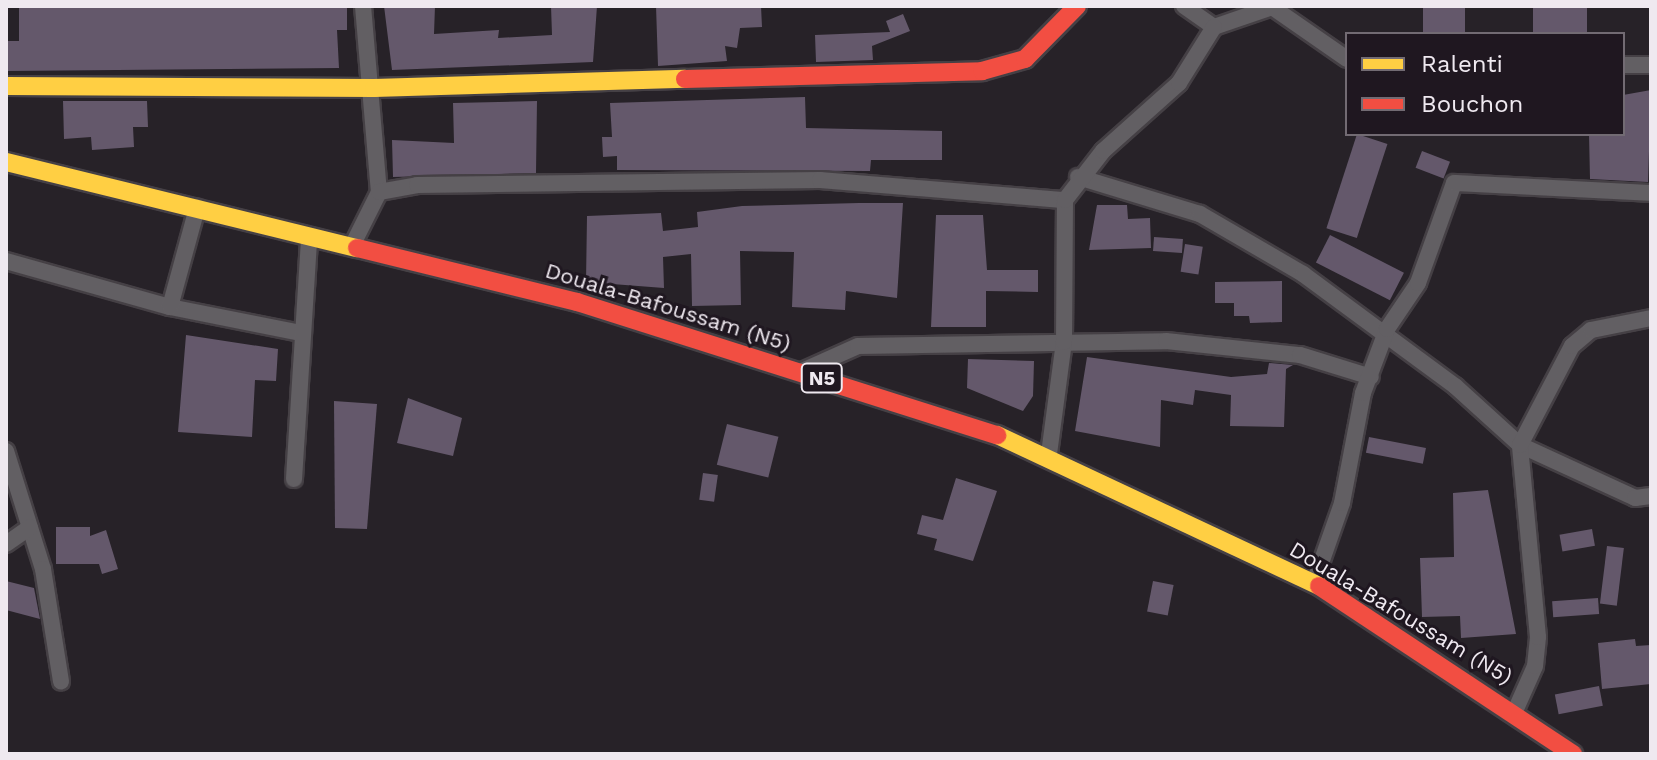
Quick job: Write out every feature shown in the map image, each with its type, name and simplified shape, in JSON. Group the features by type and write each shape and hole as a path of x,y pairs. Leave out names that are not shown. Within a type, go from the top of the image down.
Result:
{"main road":[{"path":"6,86 374,88 982,71 1025,59 1077,6"},
{"name":"Douala-Bafoussam (N5)","path":"6,162 577,302 1049,454 1314,583 1515,711 1573,754"}],"street":[{"path":"352,246 379,192 374,88 363,6"},
{"path":"1184,6 1214,27"},
{"path":"1049,454 1064,342 1065,200 1078,177 1179,83 1214,27 1274,7 1345,58"},
{"path":"1625,65 1651,65"},
{"path":"1078,177 1200,214 1303,274 1520,445 1635,498 1651,496"},
{"path":"379,192 417,185 820,180 1065,200"},
{"path":"1314,583 1342,503 1371,377 1384,336 1418,283 1454,183 1651,193"},
{"path":"170,307 197,208"},
{"path":"294,479 309,238"},
{"path":"6,261 170,307 301,333"},
{"path":"1515,711 1535,666 1538,637 1520,445 1572,346 1591,330 1651,318"},
{"path":"801,372 858,346 1064,342 1252,349 1371,377"},
{"path":"6,451 30,527 61,682"},
{"path":"6,544 30,527"}],"building":[{"path":"347,6 347,30 337,30 339,68 6,71 6,41 19,41 19,7"},
{"path":"384,6 435,6 434,34 499,30 498,38 552,35 551,6 597,6 593,62 392,70"},
{"path":"656,6 761,6 762,27 740,28 737,48 725,46 727,61 658,66"},
{"path":"1423,6 1465,6 1465,32 1423,32"},
{"path":"1533,6 1587,6 1587,32 1533,32"},
{"path":"903,14 910,31 872,46 873,60 816,62 815,35 890,32 886,21"},
{"path":"1651,90 1648,182 1590,179 1589,136 1625,136 1625,95"},
{"path":"805,97 806,128 942,131 942,160 871,160 870,171 617,170 617,156 603,157 602,137 612,137 610,103"},
{"path":"63,101 147,101 148,127 133,127 134,147 92,150 91,137 64,139"},
{"path":"537,101 536,173 393,177 392,140 454,143 453,103"},
{"path":"1356,136 1363,136 1387,144 1357,238 1326,228"},
{"path":"1422,151 1450,162 1444,179 1416,168"},
{"path":"903,203 897,298 846,291 845,310 792,307 794,252 740,251 741,305 692,306 691,254 663,257 664,288 586,282 587,216 661,213 663,231 698,227 697,212 742,206"},
{"path":"1097,205 1127,205 1128,219 1150,218 1151,248 1089,250"},
{"path":"936,215 983,215 987,270 1038,270 1038,292 986,291 986,327 931,327"},
{"path":"1330,235 1404,273 1390,300 1316,263"},
{"path":"1154,237 1183,239 1182,253 1153,251"},
{"path":"1185,244 1203,247 1198,274 1181,272"},
{"path":"1282,281 1282,322 1250,323 1249,316 1234,316 1234,303 1215,303 1215,282"},
{"path":"186,335 278,349 276,381 255,380 252,437 178,432"},
{"path":"1087,357 1231,377 1267,374 1269,363 1293,365 1286,369 1284,427 1230,426 1231,395 1195,390 1193,405 1161,400 1160,447 1075,431"},
{"path":"968,359 1034,361 1033,396 1023,411 967,388"},
{"path":"408,398 462,418 453,456 397,443"},
{"path":"334,401 377,404 367,529 335,528"},
{"path":"727,424 778,437 768,478 717,465"},
{"path":"1369,437 1426,448 1423,464 1366,453"},
{"path":"703,473 718,475 714,502 699,500"},
{"path":"956,478 997,491 973,561 934,550 937,539 917,534 922,515 943,520"},
{"path":"1488,490 1516,634 1461,638 1460,616 1422,617 1420,558 1454,557 1453,493"},
{"path":"56,527 90,527 90,536 106,530 118,569 102,574 99,564 56,564"},
{"path":"1592,529 1595,546 1562,551 1560,535"},
{"path":"1607,546 1624,548 1617,606 1600,604"},
{"path":"6,581 34,588 40,619 6,610"},
{"path":"1153,581 1174,585 1168,615 1147,611"},
{"path":"1598,598 1599,614 1553,617 1552,601"},
{"path":"1635,639 1636,646 1651,645 1651,684 1602,689 1598,643"},
{"path":"1599,686 1603,706 1559,714 1555,695"}],"traffic: slow":[{"path":"6,86 374,88 685,79"},
{"path":"6,162 357,248"},
{"path":"997,435 1319,586"}],"traffic: jam":[{"path":"685,79 982,71 1025,59 1077,6"},
{"path":"357,248 577,302 997,435"},
{"path":"1319,586 1573,754"}]}
